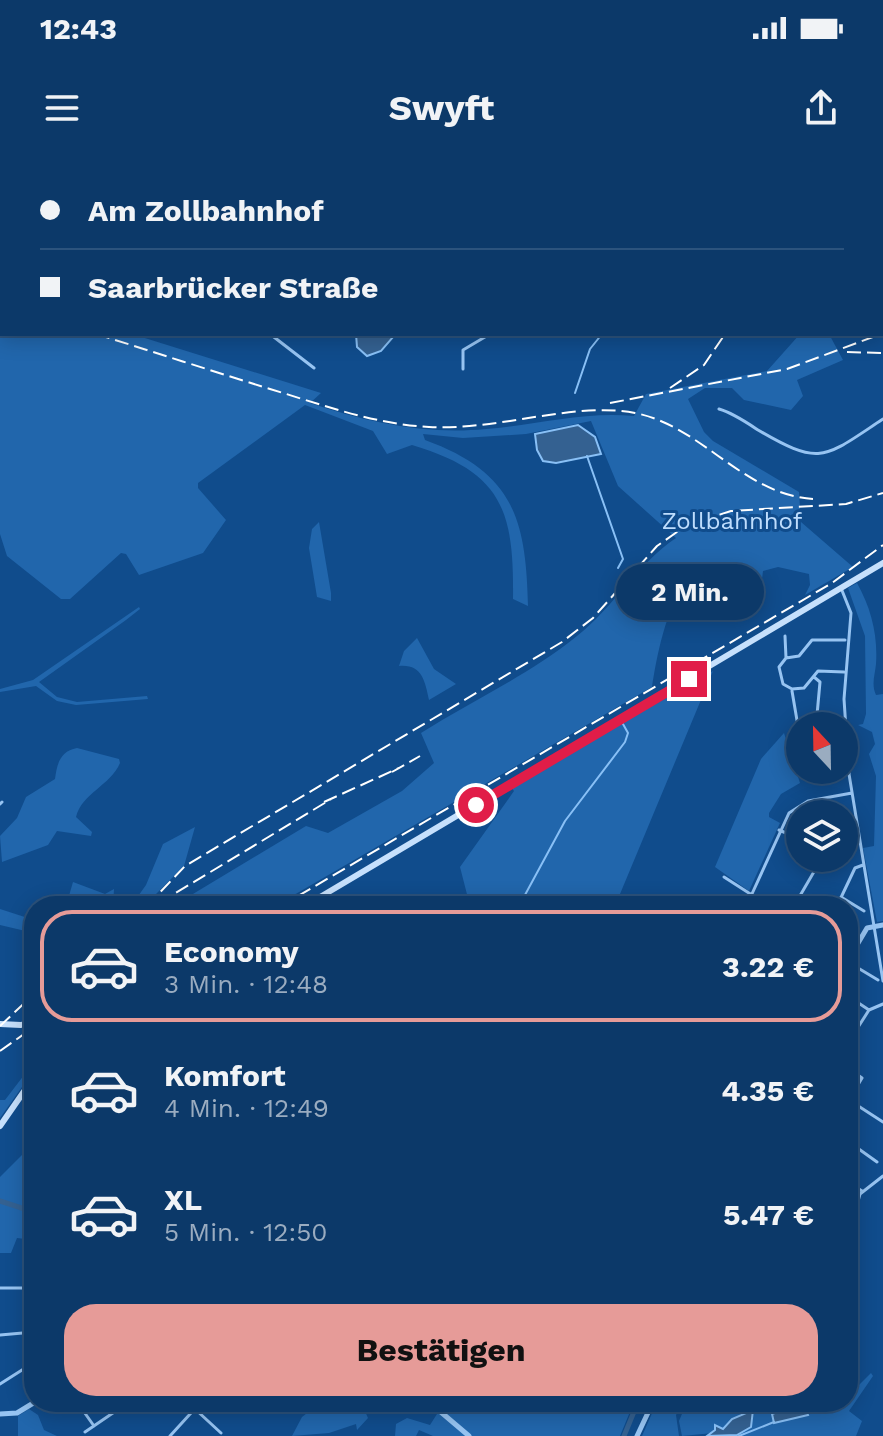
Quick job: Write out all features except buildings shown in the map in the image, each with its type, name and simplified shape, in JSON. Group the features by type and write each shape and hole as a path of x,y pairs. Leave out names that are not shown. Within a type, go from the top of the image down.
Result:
{"main road":[{"path":"322,896 883,563"},
{"path":"0,1024 24,1024"},
{"path":"0,1126 24,1091"}],"street":[{"path":"273,336 314,368"},
{"path":"278,340 281,336"},
{"path":"463,369 463,350 481,336"},
{"path":"719,409 794,451 815,455 827,452 883,419"},
{"path":"843,587 851,609 844,672 844,716 863,865 877,925 881,981"},
{"path":"785,636 786,658"},
{"path":"844,672 821,670 804,688 792,689 783,684 780,664 786,658 799,656 812,640 847,640"},
{"path":"813,676 820,682 817,712"},
{"path":"792,689 793,712"},
{"path":"724,877 751,896 789,813 801,804 852,793"},
{"path":"779,830 786,833"},
{"path":"841,896 855,868 863,865"},
{"path":"800,896 814,872"},
{"path":"858,907 864,911"},
{"path":"858,943 877,925"},
{"path":"858,967 881,981"},
{"path":"858,1003 869,1010"},
{"path":"858,1027 869,1010 883,1004"},
{"path":"858,1106 883,1122"},
{"path":"858,1148 877,1162"},
{"path":"858,1203 862,1191 883,1176"},
{"path":"858,1188 862,1191"},
{"path":"0,1288 24,1288"},
{"path":"0,1335 24,1333"},
{"path":"0,1384 24,1368"},
{"path":"0,1414 17,1413 24,1409"},
{"path":"84,1412 94,1426"},
{"path":"85,1432 114,1412"},
{"path":"170,1436 192,1412"},
{"path":"198,1412 221,1433"},
{"path":"441,1412 469,1436"},
{"path":"637,1436 649,1412"}],"green space":[{"name":"Zollbahnhof","path":"0,336 138,336 321,393 310,403 331,410 396,425 441,430 486,429 597,415 634,416 646,394 767,371 798,336 830,336 843,360 797,380 803,396 791,410 744,400 732,388 705,388 688,399 704,432 713,441 799,492 801,522 853,567 805,595 810,585 809,574 778,567 763,571 761,587 748,599 721,583 689,585 679,595 668,619 652,687 292,896 190,896 306,826 328,833 402,791 434,763 421,733 559,650 590,625 649,560 676,538 618,486 591,421 526,434 463,438 423,434 425,440 478,467 496,483 509,502 523,547 528,606 513,599 513,568 505,519 497,499 484,482 443,456 412,445 387,454 373,431 305,405 198,483 198,488 226,520 203,553 139,575 126,554 121,553 70,599 61,599 7,556 0,534"},
{"path":"319,522 331,601 317,597 309,548 312,529"},
{"path":"857,583 870,612 875,632 875,691 876,695 883,694 883,921 877,922 863,848 874,846 876,776 869,754 875,744 872,732 858,725 863,724 866,714 865,636 848,588"},
{"path":"139,607 126,620 39,682 57,697 77,702 147,696 148,699 76,705 57,701 36,686 0,692 0,689 33,680"},
{"path":"417,638 434,669 456,684 429,700 424,680 418,671 399,666 404,651"},
{"path":"713,671 619,896 467,896 460,867 514,791 511,787"},
{"path":"784,733 786,784 798,784 781,794 769,813 769,817 780,823 749,891 715,867 761,759"},
{"path":"77,748 119,759 120,763 110,778 79,809 76,817 92,832 91,836 57,831 48,845 2,862 0,836 17,818 26,797 55,779 60,759"},
{"path":"195,827 184,866 154,896 138,896 146,885 163,844"},
{"path":"73,882 105,894 114,889 114,896 69,896"},
{"path":"0,909 24,917 24,931 0,925"},
{"path":"24,1075 24,1084 0,1118 0,1100 5,1100"},
{"path":"24,1153 24,1239 17,1238 11,1253 0,1253 0,1177"},
{"path":"871,1373 873,1376 858,1398 858,1386"},
{"path":"34,1412 44,1430 57,1436 18,1436 18,1416"},
{"path":"308,1412 365,1412 368,1418 357,1430 356,1424 329,1433 292,1436 302,1417"},
{"path":"435,1412 467,1436 433,1436 419,1430 416,1436 395,1436 396,1424 407,1418 430,1425 437,1414"},
{"path":"442,1412 630,1412 620,1436 471,1436"},
{"path":"653,1412 678,1412 679,1436 642,1436"},
{"path":"683,1412 743,1412 723,1429 715,1425 713,1433 682,1436 679,1421"},
{"path":"743,1412 777,1412 774,1413 774,1422 807,1416 806,1412 850,1412 862,1421 856,1436 727,1436 750,1427"}],"shaded area":[{"path":"356,336 394,336 381,351 367,356 357,347"},
{"path":"578,425 595,437 601,454 556,463 543,461 537,450 535,434"},
{"path":"753,1412 751,1427 737,1435 707,1436 715,1430 715,1425 723,1429 732,1419"},
{"path":"807,1412 808,1415 774,1423 772,1414"}],"waterway":[{"path":"575,393 590,349 600,336"},
{"path":"587,456 623,559 618,568"},
{"path":"524,896 565,821 625,742 628,733 623,724"},
{"path":"0,1201 24,1209"},
{"path":"624,1436 634,1412"},
{"path":"739,1436 774,1422"}],"railway":[{"path":"102,336 329,407 409,425 481,425 587,411 635,413 681,431 765,485 813,499"},
{"path":"670,388 704,365 724,336"},
{"path":"610,403 787,369 876,336"},
{"path":"847,352 883,353"},
{"path":"156,896 185,866 562,642 593,618 657,546 687,525 731,511 846,504 883,493"},
{"path":"298,896 832,583 883,545"},
{"path":"392,772 420,756"},
{"path":"324,802 399,768"},
{"path":"171,896 333,798"},
{"path":"0,1026 24,1003"},
{"path":"0,1051 24,1034"}],"route":[{"path":"476,805 689,679"}]}
